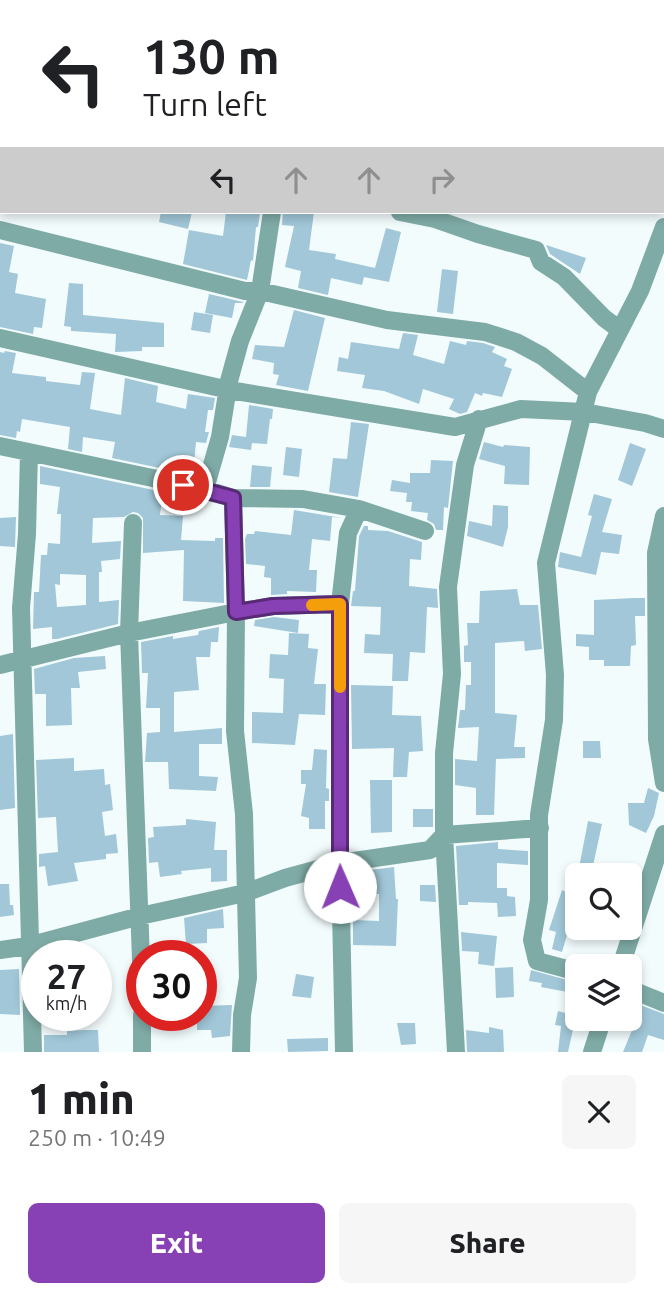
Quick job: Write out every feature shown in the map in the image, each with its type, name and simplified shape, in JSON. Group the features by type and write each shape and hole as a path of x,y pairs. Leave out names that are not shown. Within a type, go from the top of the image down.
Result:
{"street":[{"path":"205,489 220,438 229,381 240,341 260,291 272,214"},
{"path":"410,214 536,250 541,262 565,277 604,318 620,330"},
{"path":"565,969 537,961 533,940 539,900 539,815 554,720 555,675 546,563 588,392 640,291 664,228"},
{"path":"0,230 245,292 260,291 387,320 485,332 516,342 541,356 588,392"},
{"path":"0,338 229,390 455,427 521,409 584,412 664,429"},
{"path":"456,1052 444,835 444,753 452,674 448,587 465,465 480,419"},
{"path":"0,446 205,489 233,498 303,499 359,509 425,531"},
{"path":"28,940 21,608 27,534 29,452"},
{"path":"233,498 235,731 244,814 248,978 242,1015 241,1052"},
{"path":"344,1052 340,863 340,604 348,533 359,509"},
{"path":"664,516 656,553 657,738 664,783"},
{"path":"133,523 129,633 141,940"},
{"path":"0,665 129,633 236,612 273,606 340,604"},
{"path":"50,940 140,916 245,893 285,878 340,863 430,849 444,835 540,828"},
{"path":"625,954 664,834"},
{"path":"0,950 21,947"},
{"path":"642,994 664,1003"},
{"path":"32,1031 33,1052"},
{"path":"142,1031 142,1052"},
{"path":"592,1052 599,1031"}],"building":[{"path":"161,214 192,214 188,229 159,222"},
{"path":"226,214 260,214 253,261 251,260 247,280 183,264 189,230 223,236"},
{"path":"283,214 314,214 309,250 336,254 335,259 375,268 386,228 401,232 389,282 364,277 362,285 331,278 328,295 298,288 301,271 285,267 294,226 282,225"},
{"path":"0,243 14,246 9,272 18,274 15,293 46,299 42,328 34,327 33,334 0,327"},
{"path":"546,245 586,258 580,274 550,254"},
{"path":"442,269 458,271 453,314 437,312"},
{"path":"69,283 83,284 83,315 164,323 164,347 142,347 142,351 115,352 116,334 71,331 71,327 64,326"},
{"path":"209,294 243,303 235,303 232,318 205,313"},
{"path":"294,310 325,318 308,391 276,385 279,375 273,374 274,363 252,359 255,345 284,347"},
{"path":"194,312 213,315 210,333 191,330"},
{"path":"403,333 418,335 413,355 444,364 450,341 466,345 467,341 483,343 495,347 492,352 507,359 504,366 512,369 502,397 475,393 467,412 460,414 449,409 454,399 423,389 419,404 384,391 362,388 365,375 337,371 339,357 348,359 351,342 399,349"},
{"path":"0,352 16,353 12,373 80,385 82,372 95,373 90,409 121,415 125,378 158,386 156,402 186,409 188,394 215,398 213,410 208,410 205,432 209,432 206,443 196,442 193,475 112,458 115,442 83,437 82,452 68,449 70,427 22,419 16,438 0,435"},
{"path":"249,405 273,409 267,444 252,443 251,450 229,447 232,435 246,437"},
{"path":"351,422 369,424 358,497 329,492 333,458 347,459"},
{"path":"484,442 503,447 530,447 529,485 504,484 505,466 479,459"},
{"path":"630,443 646,449 632,486 618,480"},
{"path":"286,447 302,449 299,477 283,475"},
{"path":"431,460 453,461 448,508 444,507 443,530 436,530 434,524 427,520 428,513 411,511 412,502 406,502 407,493 390,491 392,480 410,483 410,473 430,473"},
{"path":"252,465 272,467 270,487 250,487"},
{"path":"40,466 163,492 160,515 183,516 181,540 215,541 215,538 223,538 224,603 183,601 184,550 143,553 143,518 133,512 124,517 93,518 92,543 121,541 120,559 101,561 102,572 99,572 99,602 119,600 118,624 57,639 52,639 52,627 33,629 34,592 39,592 41,555 47,555 48,543 60,544 61,514 57,514 60,487 40,484","holes":["60,574 86,575 86,605 57,607 55,584 60,585"]},
{"path":"594,494 612,499 602,532 622,535 619,554 601,552 596,575 558,567 560,552 581,557 592,516 588,515"},
{"path":"493,505 508,506 508,527 503,547 467,536 469,521 492,526"},
{"path":"294,510 342,518 332,517 330,541 312,539 309,570 317,570 316,592 287,591 287,594 271,595 271,578 264,577 265,566 246,564 245,539 247,534 254,534 255,531 291,535"},
{"path":"16,517 15,547 0,546 0,518"},
{"path":"364,526 368,526 368,530 388,531 422,542 421,560 410,559 409,586 437,589 438,608 427,607 425,653 410,652 408,681 392,681 393,654 364,653 365,634 380,635 381,607 351,606 355,591 359,536"},
{"path":"517,589 520,605 538,605 542,649 525,651 524,641 495,643 495,713 517,715 514,747 525,747 525,758 496,759 494,815 476,815 476,788 455,785 455,759 477,761 479,727 458,728 460,710 465,710 466,685 471,685 471,662 464,662 464,646 468,645 467,623 479,623 480,591"},
{"path":"645,598 645,616 635,616 636,645 631,646 630,666 604,666 604,660 589,660 589,647 576,646 576,634 594,635 594,600"},
{"path":"274,617 299,620 298,633 254,626 255,620"},
{"path":"219,627 218,642 211,642 210,657 196,657 199,690 174,692 174,732 222,728 222,744 199,744 199,776 218,777 216,791 169,789 168,762 145,762 147,733 160,732 160,708 146,708 148,673 142,673 141,642 198,635 199,631"},
{"path":"289,633 309,634 308,648 318,649 314,684 326,684 325,715 299,714 295,745 252,743 252,712 283,713 284,679 269,678 270,654 288,655"},
{"path":"105,656 106,669 78,672 80,688 71,688 72,725 46,726 46,694 35,694 34,669 74,658"},
{"path":"351,685 393,686 392,715 421,716 423,751 409,752 407,777 393,777 394,748 352,749"},
{"path":"13,734 15,808 0,810 0,736"},
{"path":"583,741 600,741 601,758 583,758"},
{"path":"314,749 327,750 326,788 329,789 329,801 325,801 325,829 309,829 309,818 301,816 306,784 301,784 301,770 312,770"},
{"path":"74,758 74,771 104,769 105,785 110,784 113,810 102,812 105,836 116,834 118,853 106,854 106,859 74,863 78,881 48,886 45,866 39,867 39,854 58,852 56,817 38,818 36,760"},
{"path":"370,780 392,780 392,832 371,833"},
{"path":"648,788 659,793 654,816 646,833 629,825 628,803 644,803"},
{"path":"413,809 433,809 433,827 413,827"},
{"path":"186,819 216,822 214,850 227,850 227,881 211,882 211,868 181,871 182,874 160,877 158,862 149,863 148,838 154,837 153,827 186,825"},
{"path":"588,821 602,824 594,863 580,863"},
{"path":"498,842 498,849 528,851 528,865 497,863 497,888 507,888 507,896 515,897 516,916 498,917 497,903 468,902 468,905 459,905 456,846"},
{"path":"394,867 398,899 396,946 353,945 353,920 379,921 379,894 372,894 372,882 366,884 363,871"},
{"path":"329,878 329,899 311,902 309,888 318,887 317,881"},
{"path":"0,884 9,884 10,905 13,905 14,915 0,917"},
{"path":"420,885 435,885 436,902 420,901"},
{"path":"562,890 565,892 566,940 562,952 552,949 556,932 549,930"},
{"path":"223,909 224,928 207,929 207,940 186,940 184,918"},
{"path":"461,932 497,936 494,966 478,964 479,952 462,951"},
{"path":"513,967 514,997 496,998 495,968"},
{"path":"19,969 20,1015 0,1014 0,970"},
{"path":"531,970 565,979 565,992 541,987 542,983 529,981"},
{"path":"296,974 314,977 311,998 292,996"},
{"path":"217,1005 232,1005 230,1036 212,1038 211,1031 217,1031"},
{"path":"642,1006 664,1014 664,1040 648,1035 642,1052 623,1052 632,1031 642,1031"},
{"path":"558,1011 565,1013 565,1031 573,1031 568,1052 558,1052 561,1026 555,1025"},
{"path":"397,1023 415,1023 416,1044 401,1045"},
{"path":"489,1027 503,1030 504,1052 467,1052 466,1030 489,1033"},
{"path":"67,1031 98,1031 99,1052 44,1052 44,1035 67,1035"},
{"path":"328,1038 328,1051 288,1052 287,1039"}],"slow traffic":[{"path":"312,605 340,604 340,687"}],"route":[{"path":"183,485 233,498 236,612 273,606 340,604 340,887"}]}
